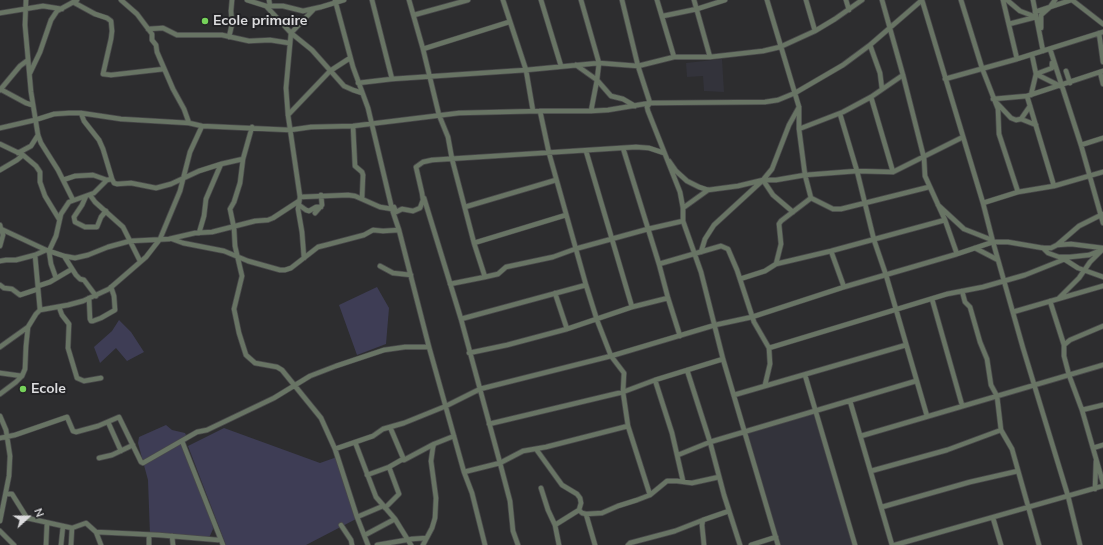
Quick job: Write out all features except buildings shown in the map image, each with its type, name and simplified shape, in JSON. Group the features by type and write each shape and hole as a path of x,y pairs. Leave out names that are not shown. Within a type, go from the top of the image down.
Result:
{"street":[{"path":"26,0 25,25 28,60 32,105 38,135 43,148 74,200"},
{"path":"121,0 137,14 152,34 152,40 156,45 157,52 164,69 173,90 184,109 189,123"},
{"path":"229,37 232,24 232,0"},
{"path":"248,0 268,6 283,6 303,11 344,0"},
{"path":"268,0 268,6 291,34 304,43 344,86 362,93"},
{"path":"372,0 392,79"},
{"path":"409,0 440,115 448,137 452,159 474,243 485,277"},
{"path":"414,15 468,0"},
{"path":"503,0 526,70 533,111"},
{"path":"541,0 561,66"},
{"path":"581,0 599,63 591,112"},
{"path":"622,0 638,66 650,103 647,107 648,111 680,192 683,208 683,221 701,272 723,359 778,545"},
{"path":"657,0 674,57"},
{"path":"694,0 710,58"},
{"path":"663,16 697,9 725,0"},
{"path":"767,0 799,107 799,129 805,175 811,198 832,209 840,209 929,187"},
{"path":"806,0 815,31"},
{"path":"846,0 849,10"},
{"path":"358,83 599,63 638,66 674,57 710,58 763,51 780,47 815,31 862,0"},
{"path":"882,0 924,158 925,176 945,220 957,254"},
{"path":"0,128 54,114 81,113 121,119 189,123 202,126 290,130 353,126 440,115 533,111 591,112 650,103 765,102 778,100 795,93 843,65 870,45 922,0 983,203 992,241 1034,386 1068,496 1080,545"},
{"path":"961,0 982,68 998,109 998,134 1018,192"},
{"path":"1004,0 1017,59"},
{"path":"1007,0 1020,11 1036,15"},
{"path":"1033,0 1043,51"},
{"path":"1039,31 1041,28 1041,15 1050,8 1055,0"},
{"path":"1009,24 1036,15 1069,0 1103,24"},
{"path":"30,73 40,52 51,20 57,11 75,1 111,21 111,39 103,74 111,75 164,69"},
{"path":"336,1 350,58 372,124 392,209 399,230 429,347 464,472 472,493 485,545"},
{"path":"0,13 43,6 62,9"},
{"path":"304,258 286,88 291,34 314,9"},
{"path":"423,49 509,22"},
{"path":"148,29 163,28 177,35 222,35 249,41 270,40 289,43"},
{"path":"945,79 1032,55 1101,33 1103,62"},
{"path":"870,45 880,73 882,89"},
{"path":"1050,49 1061,71 1070,82"},
{"path":"1036,74 1052,68 1050,49"},
{"path":"1032,55 1036,74 1029,96 1030,106 1054,186"},
{"path":"288,115 330,71 350,58"},
{"path":"28,60 20,66 0,89 32,105"},
{"path":"576,65 597,80 611,96 623,99 634,106"},
{"path":"1061,71 1060,86 1081,145 1102,214 1103,223"},
{"path":"993,98 1029,96 1102,72 1103,84"},
{"path":"1036,74 1060,86"},
{"path":"799,129 840,114 871,97 903,75"},
{"path":"871,97 893,172"},
{"path":"993,98 1012,118 1016,120 1020,119 1036,126"},
{"path":"1020,119 1030,106"},
{"path":"702,252 705,239 714,225 763,180 772,169 789,125 799,107"},
{"path":"540,111 556,180 596,320 611,356 624,373 623,392 628,426 650,495"},
{"path":"81,113 84,121 101,144 109,180"},
{"path":"840,114 857,171 874,240 886,275 927,416"},
{"path":"0,347 28,327 40,310 59,307 96,296 111,287 146,257 160,240 180,190 190,152 202,126"},
{"path":"353,126 355,166 363,175 362,199"},
{"path":"252,128 243,159 240,183 234,202 230,209 237,256 242,272 242,281 234,313 244,352 246,356 255,363 279,368 321,418 335,449 368,545"},
{"path":"0,170 17,160 21,154 31,146 38,135"},
{"path":"518,545 514,531 510,501 500,463 461,319 422,193 416,167 423,162 432,160 623,148 649,148 664,152 676,171 687,181 708,190 738,186 763,180 776,180 805,175 857,171 893,172 924,158 963,137"},
{"path":"1081,145 1103,138"},
{"path":"0,144 21,154 32,162 39,170 40,182 45,196 59,219"},
{"path":"623,148 680,336"},
{"path":"586,151 632,307"},
{"path":"63,180 75,176 93,175 117,184 131,183 156,188 171,184 221,164 243,159"},
{"path":"200,233 206,199 221,164"},
{"path":"983,203 1018,192 1054,186 1090,177 1103,172"},
{"path":"0,261 16,260 48,250 56,236 59,219 65,207 74,200 98,191 109,180"},
{"path":"465,207 556,180"},
{"path":"763,180 773,195 793,212"},
{"path":"683,208 708,190"},
{"path":"390,200 396,212 402,209 413,211 420,208 423,200 422,193"},
{"path":"0,228 48,250 64,256 75,258 83,257 108,247 130,241 160,240 191,233 212,232 234,228 250,222 268,220 299,201 322,195 348,195 380,207 392,209"},
{"path":"315,214 322,205 322,195"},
{"path":"88,196 123,228 140,261"},
{"path":"88,196 74,217 75,222 86,227 97,227 101,217 106,211"},
{"path":"776,264 781,244 779,224 811,198"},
{"path":"299,201 306,210 309,211 316,207 320,207"},
{"path":"937,204 964,229 992,241 1043,248 1051,248 1057,245 1079,226 1102,214"},
{"path":"474,243 566,215"},
{"path":"740,280 765,271 776,264 874,240 945,220"},
{"path":"450,284 498,274 506,267 553,257 648,229 683,221"},
{"path":"0,228 3,235 0,246"},
{"path":"171,238 183,243 209,247 248,261 280,270 291,268 318,247 364,235 373,230 399,230"},
{"path":"335,449 373,436 383,429 404,423 446,406 480,389 611,356 715,325 752,317 844,287 957,254 992,241"},
{"path":"1057,245 1071,244 1103,249"},
{"path":"659,264 721,246 728,249 752,317 757,329 769,348 770,364 765,386"},
{"path":"974,248 998,260"},
{"path":"1043,248 1048,253 1067,258 1084,271 1103,277"},
{"path":"769,348 947,294 983,287 1025,275 1067,258 1089,255 1103,249"},
{"path":"1058,299 1103,249"},
{"path":"48,250 56,278"},
{"path":"831,251 844,287"},
{"path":"35,255 40,310"},
{"path":"64,256 72,269 80,279 84,280 96,296"},
{"path":"380,266 393,273 411,276"},
{"path":"0,285 4,288 12,289 20,295 38,288 72,269"},
{"path":"461,319 586,285"},
{"path":"1013,312 1103,286"},
{"path":"89,298 90,319 93,321 115,310 114,296 111,287"},
{"path":"962,291 965,302 970,307 980,342 987,359 991,385 997,396 1002,430 1012,449 1039,545"},
{"path":"555,293 567,329"},
{"path":"469,353 567,329 632,307 668,298"},
{"path":"932,299 962,405"},
{"path":"1050,301 1064,345 1064,356 1069,375 1082,410 1103,483"},
{"path":"59,307 62,315 69,324 68,348 77,378 84,381 101,378"},
{"path":"1064,345 1070,340 1103,326"},
{"path":"0,394 22,376 25,369 28,327"},
{"path":"734,395 906,345"},
{"path":"0,438 67,417 74,432 108,422 119,417 141,462 143,463 197,432 206,430 274,398 310,376 340,364 384,350 405,347 429,347"},
{"path":"489,424 623,392 723,359"},
{"path":"861,436 962,405 1034,386 1103,365"},
{"path":"687,370 740,545"},
{"path":"0,373 22,376"},
{"path":"805,375 855,545"},
{"path":"656,380 678,455 683,481"},
{"path":"678,455 710,442 745,431 916,381"},
{"path":"850,401 894,545 1103,486"},
{"path":"1082,410 1103,405"},
{"path":"0,416 6,430 10,456 9,476 0,521"},
{"path":"108,422 121,451"},
{"path":"464,472 500,463 523,450 536,449 628,426"},
{"path":"390,427 403,459"},
{"path":"872,471 946,450 1002,430"},
{"path":"367,475 389,467 434,444 454,436"},
{"path":"182,441 218,540 223,545"},
{"path":"355,442 376,496 395,519 411,545"},
{"path":"423,545 432,528 436,508 431,461 434,444"},
{"path":"99,458 121,451 133,445"},
{"path":"1093,448 1103,445"},
{"path":"536,449 562,485 577,494 580,498 580,510"},
{"path":"1095,489 1096,458"},
{"path":"357,516 384,507 399,494 389,467"},
{"path":"882,507 970,482 1018,471"},
{"path":"580,510 582,513 586,514 602,513 650,495 667,482 683,481 692,483 719,477"},
{"path":"541,488 548,510 555,525 559,545"},
{"path":"6,494 12,494 27,518 72,528 86,523 96,532 101,545"},
{"path":"555,525 580,510"},
{"path":"628,545 630,543 685,528 729,511"},
{"path":"586,514 595,545"},
{"path":"993,518 1001,545"},
{"path":"365,535 395,519"},
{"path":"703,520 704,545"},
{"path":"46,545 47,523"},
{"path":"341,525 351,540 352,545"},
{"path":"61,545 63,526"},
{"path":"71,545 72,528"},
{"path":"0,531 14,545"},
{"path":"96,532 218,540"},
{"path":"149,535 149,545"},
{"path":"172,536 173,545"},
{"path":"751,545 776,537"},
{"path":"377,545 406,539 426,538"}],"shaded area":[{"path":"722,59 724,92 704,91 703,76 687,77 686,63"},
{"path":"377,287 389,308 386,344 357,355 339,305"},
{"path":"119,320 131,332 144,352 127,361 116,348 100,363 94,347 112,331"},
{"path":"813,410 853,545 777,545 744,432"},
{"path":"166,425 172,430 185,433 188,439 182,444 212,521 213,529 209,538 150,535 148,480 138,443 139,437"},
{"path":"224,428 320,463 337,457 356,519 306,545 226,545 188,446"}],"place":[{"name":"Ecole primaire","path":"205,21"},
{"name":"Ecole","path":"23,389"}]}
